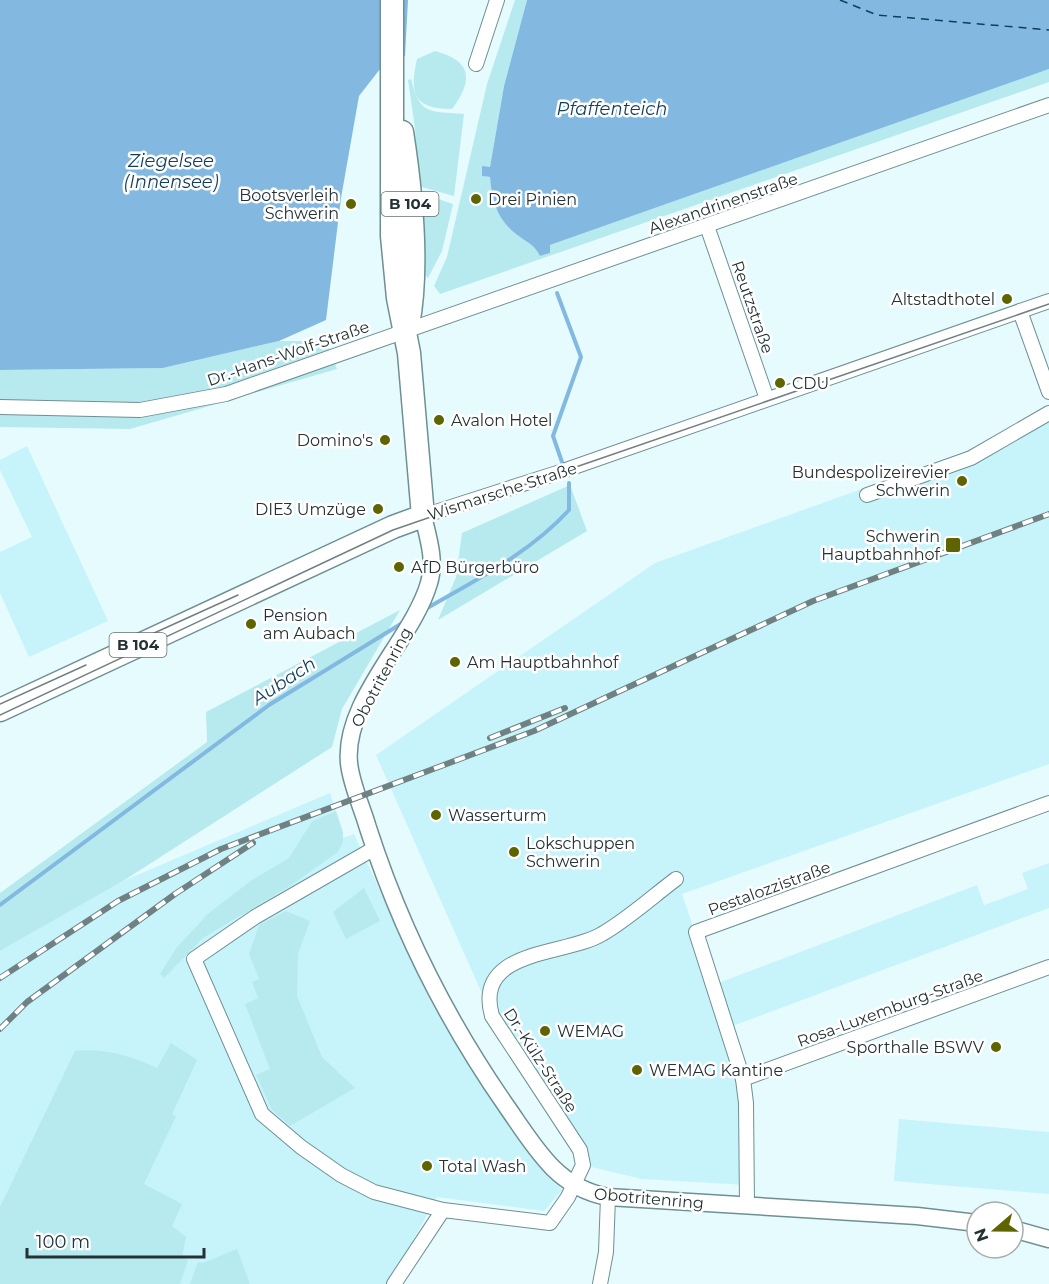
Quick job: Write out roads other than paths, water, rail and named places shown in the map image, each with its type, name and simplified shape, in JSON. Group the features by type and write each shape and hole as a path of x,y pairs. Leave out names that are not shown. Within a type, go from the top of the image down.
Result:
{"main road":[{"name":"B 104","path":"392,0 392,236 398,298 407,332 423,516"},
{"name":"Wismarsche Straße","path":"0,710 393,527 423,516"}],"street":[{"path":"476,64 497,0"},
{"name":"Alexandrinenstraße","path":"407,332 1049,105"},
{"name":"Reutzstraße","path":"707,226 767,399"},
{"name":"Wismarsche Straße","path":"423,516 567,470 1049,301"},
{"path":"1020,311 1049,392"},
{"name":"Dr.-Hans-Wolf-Straße","path":"0,407 140,410 176,404 226,394 316,364 367,343 407,332"},
{"path":"867,495 971,458 1049,413"},
{"name":"Obotritenring","path":"423,516 431,564 429,583 352,729 349,762 375,848 418,955 439,998 488,1080 536,1147 554,1169 590,1194 965,1221"},
{"name":"Pestalozzistraße","path":"747,1205 746,1103 743,1079 696,932 1049,803"},
{"path":"375,848 255,917 194,959 262,1114 301,1147 341,1175 374,1192 442,1210 394,1284"},
{"name":"Dr.-Külz-Straße","path":"442,1210 550,1223 583,1165 580,1150 492,1016 489,991 495,979 514,964 552,949 601,936 676,879"},
{"name":"Rosa-Luxemburg-Straße","path":"743,1079 1049,967"},
{"path":"600,1284 606,1252 608,1197"},
{"path":"1025,1232 1049,1239"}],"water":[{"name":"Ziegelsee (Innensee)","path":"0,0 408,0 405,56 380,58 380,69 359,96 341,198 326,320 279,341 163,368 0,370"},
{"name":"Pfaffenteich","path":"527,0 1049,0 1049,69 550,245 550,253 540,256 534,247 506,225 492,195 490,177 482,176 482,166 490,167 504,86"}],"waterway":[{"name":"Aubach","path":"557,293 581,357 553,436 562,462"},
{"name":"Aubach","path":"424,610 482,577 537,540 569,510 569,483"},
{"name":"Aubach","path":"0,905 269,705 404,622"}],"tram line":[{"path":"0,715 393,530 1049,304"},
{"path":"110,653 238,595"},
{"path":"0,704 86,665"}],"railway":[{"path":"0,978 118,901 221,849 534,731 813,601 1049,514"},
{"path":"490,738 565,708"},
{"path":"0,1029 27,1002 175,894 253,843"}],"place":[{"name":"Drei Pinien","path":"476,199"},
{"name":"Bootsverleih Schwerin","path":"351,204"},
{"name":"Altstadthotel","path":"1007,299"},
{"name":"CDU","path":"780,383"},
{"name":"Avalon Hotel","path":"439,420"},
{"name":"Domino's","path":"385,440"},
{"name":"Bundespolizeirevier Schwerin","path":"962,481"},
{"name":"DIE3 Umzüge","path":"378,509"},
{"name":"Schwerin Hauptbahnhof","path":"953,545"},
{"name":"AfD Bürgerbüro","path":"399,567"},
{"name":"Pension am Aubach","path":"251,624"},
{"name":"Am Hauptbahnhof","path":"455,662"},
{"name":"Wasserturm","path":"436,815"},
{"name":"Lokschuppen Schwerin","path":"514,852"},
{"name":"WEMAG","path":"545,1031"},
{"name":"Sporthalle BSWV","path":"996,1047"},
{"name":"WEMAG Kantine","path":"637,1070"},
{"name":"Total Wash","path":"427,1166"}]}
